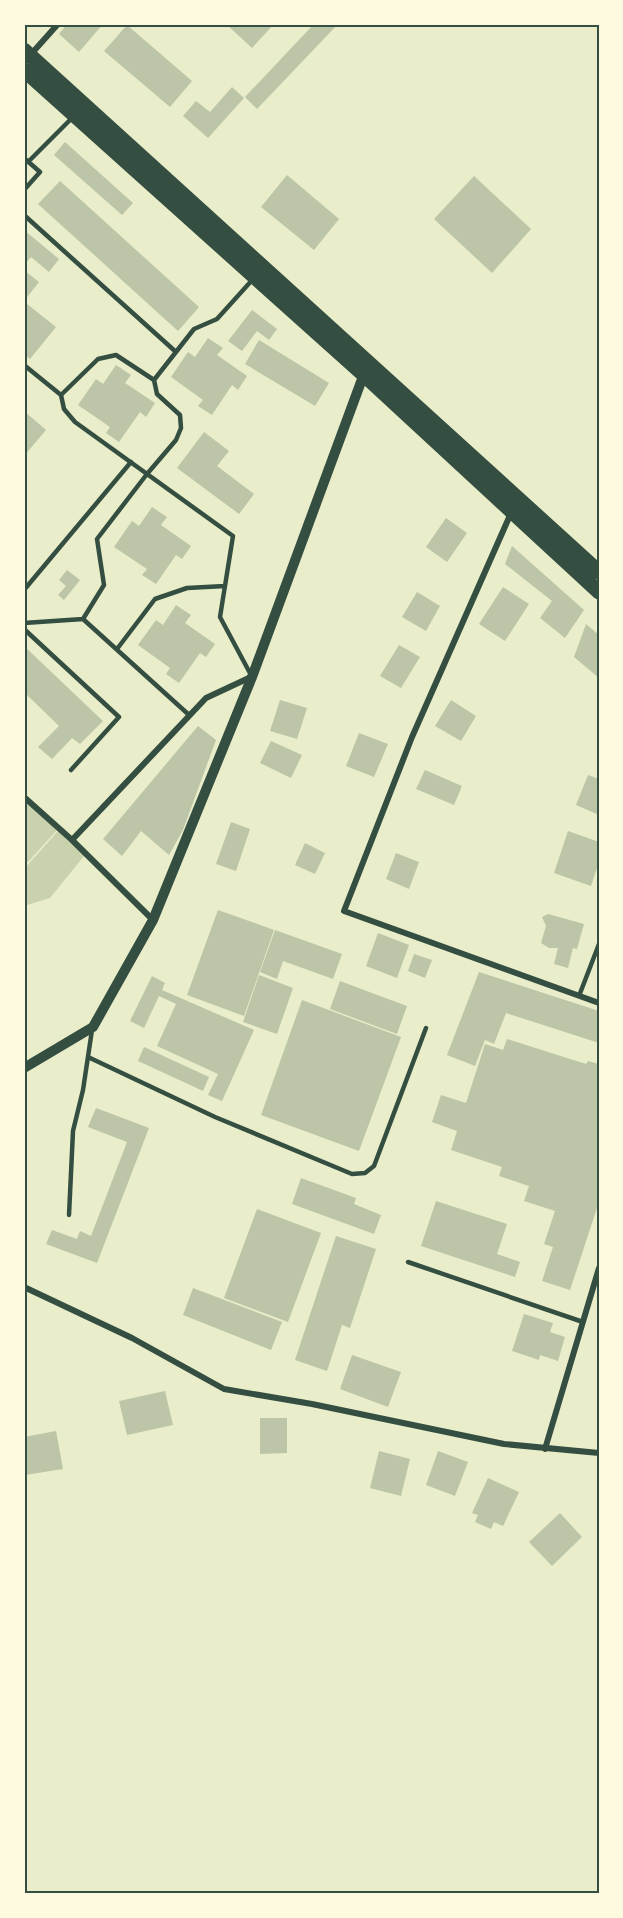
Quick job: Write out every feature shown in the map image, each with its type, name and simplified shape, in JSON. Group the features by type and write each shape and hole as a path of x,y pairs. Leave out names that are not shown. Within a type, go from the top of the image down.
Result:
{"main road":[{"path":"26,59 515,505 599,592"},
{"path":"515,505 599,572"}],"street":[{"path":"26,59 58,24"},
{"path":"24,1068 93,1027 153,920 252,677 366,369"},
{"path":"515,505 412,737 344,911 599,1004"},
{"path":"72,840 188,714 206,698 252,677"},
{"path":"24,797 72,840 153,920"},
{"path":"545,1449 599,1268"},
{"path":"24,1287 132,1338 224,1389 312,1404 504,1444 599,1453"}],"lane":[{"path":"24,190 40,172 26,160 80,110"},
{"path":"24,214 176,352"},
{"path":"154,380 194,329 217,319 259,272"},
{"path":"61,395 98,359 116,355 154,380 157,394 180,415 181,428 176,440 97,539 104,585 83,619"},
{"path":"24,365 61,395 64,409 75,422 232,536 220,617 252,677"},
{"path":"24,590 131,462"},
{"path":"117,649 155,599 187,588 225,586"},
{"path":"24,623 83,619 188,714"},
{"path":"24,629 119,717 71,770"},
{"path":"579,996 599,944"},
{"path":"69,1215 73,1131 93,1027"},
{"path":"88,1057 215,1117 352,1174 364,1173 374,1166 426,1028"},
{"path":"408,1262 583,1322"}],"green space":[{"path":"24,800 57,830 28,862 24,859"},
{"path":"58,831 84,856 50,898 24,906 26,889 24,869"}],"building":[{"path":"67,24 103,24 79,52 59,34"},
{"path":"226,24 274,24 252,48"},
{"path":"314,24 338,24 257,109 245,97"},
{"path":"127,25 192,81 170,107 104,51"},
{"path":"232,87 244,98 208,138 183,116 196,101 210,112"},
{"path":"65,142 133,203 122,215 54,155"},
{"path":"287,175 339,219 314,250 261,207"},
{"path":"474,176 531,229 492,273 434,219"},
{"path":"60,181 199,307 178,331 38,204"},
{"path":"24,230 59,259 49,272 31,257 24,265"},
{"path":"24,270 39,282 24,301"},
{"path":"27,304 56,327 30,359 24,354 24,308"},
{"path":"252,310 277,329 269,340 257,331 242,351 228,341"},
{"path":"208,338 223,348 217,355 247,376 238,390 232,385 212,415 198,406 203,400 171,377 188,352 195,357"},
{"path":"259,340 329,383 315,406 245,364"},
{"path":"116,365 131,375 125,383 155,403 146,417 140,412 119,442 106,433 110,427 78,405 96,379 103,384"},
{"path":"24,411 46,430 24,456"},
{"path":"204,432 229,451 217,466 254,494 239,514 177,468"},
{"path":"152,507 167,517 161,525 191,546 182,559 176,555 156,584 142,575 147,569 114,547 132,521 139,526"},
{"path":"446,518 467,533 447,562 426,547"},
{"path":"512,546 584,610 565,638 540,618 552,601 505,564"},
{"path":"67,570 80,580 64,600 58,595 66,586 59,580"},
{"path":"503,587 529,604 505,641 479,624"},
{"path":"417,592 440,606 426,631 402,617"},
{"path":"176,605 191,615 185,623 215,644 206,657 200,653 179,683 166,674 170,668 138,645 156,620 163,625"},
{"path":"586,624 599,635 599,678 574,657"},
{"path":"399,645 420,657 401,688 380,676"},
{"path":"24,646 103,721 80,744 72,738 52,759 38,747 59,726 24,692"},
{"path":"280,700 307,708 297,739 270,731"},
{"path":"451,700 476,716 461,741 435,726"},
{"path":"198,726 216,740 183,830 169,855 141,831 122,856 103,839"},
{"path":"359,733 388,744 374,777 346,766"},
{"path":"271,741 302,755 291,778 260,763"},
{"path":"425,770 462,786 454,805 416,789"},
{"path":"588,775 599,779 599,815 576,805"},
{"path":"231,822 250,829 236,871 216,864"},
{"path":"568,831 599,842 599,862 591,886 554,873"},
{"path":"305,843 325,853 315,874 295,865"},
{"path":"396,853 419,862 409,889 386,879"},
{"path":"218,910 274,930 244,1016 187,995"},
{"path":"548,914 584,924 577,949 573,948 568,968 554,964 558,948 549,948 541,943 546,926 542,917"},
{"path":"275,930 342,954 333,979 283,961 277,979 260,972"},
{"path":"378,933 409,945 397,978 366,966"},
{"path":"414,954 432,960 425,978 408,971"},
{"path":"479,972 599,1011 599,1043 506,1013 494,1044 485,1040 475,1066 447,1055"},
{"path":"259,975 293,988 277,1034 243,1022"},
{"path":"152,976 165,983 162,990 254,1030 222,1101 208,1095 218,1074 157,1046 176,1004 159,996 144,1028 130,1021"},
{"path":"340,981 407,1006 397,1034 330,1009"},
{"path":"302,1000 401,1037 359,1151 261,1115"},
{"path":"507,1039 586,1064 588,1061 599,1064 599,1202 570,1290 542,1281 553,1247 544,1244 555,1211 524,1201 529,1186 499,1176 502,1167 451,1150 457,1131 432,1122 441,1095 466,1103 485,1044 503,1050"},
{"path":"144,1047 209,1077 203,1091 138,1061"},
{"path":"96,1108 149,1128 97,1263 46,1244 52,1230 77,1239 80,1231 91,1236 127,1142 88,1127"},
{"path":"301,1178 356,1198 354,1204 381,1215 374,1234 292,1204"},
{"path":"436,1201 507,1224 497,1254 520,1262 515,1277 421,1246"},
{"path":"257,1209 321,1233 288,1322 224,1298"},
{"path":"336,1236 376,1249 350,1328 342,1325 327,1371 295,1360"},
{"path":"193,1288 282,1322 271,1350 183,1315"},
{"path":"524,1314 553,1323 550,1332 565,1337 558,1361 540,1355 539,1360 512,1351"},
{"path":"352,1355 401,1372 388,1407 340,1389"},
{"path":"165,1391 173,1425 127,1435 119,1401"},
{"path":"260,1418 287,1418 287,1453 260,1454"},
{"path":"56,1431 63,1469 25,1475 24,1437"},
{"path":"379,1451 410,1459 401,1496 370,1488"},
{"path":"438,1451 468,1462 455,1496 426,1485"},
{"path":"488,1478 519,1492 503,1526 494,1522 491,1529 475,1522 478,1515 472,1513"},
{"path":"560,1513 582,1537 552,1566 529,1542"}]}
